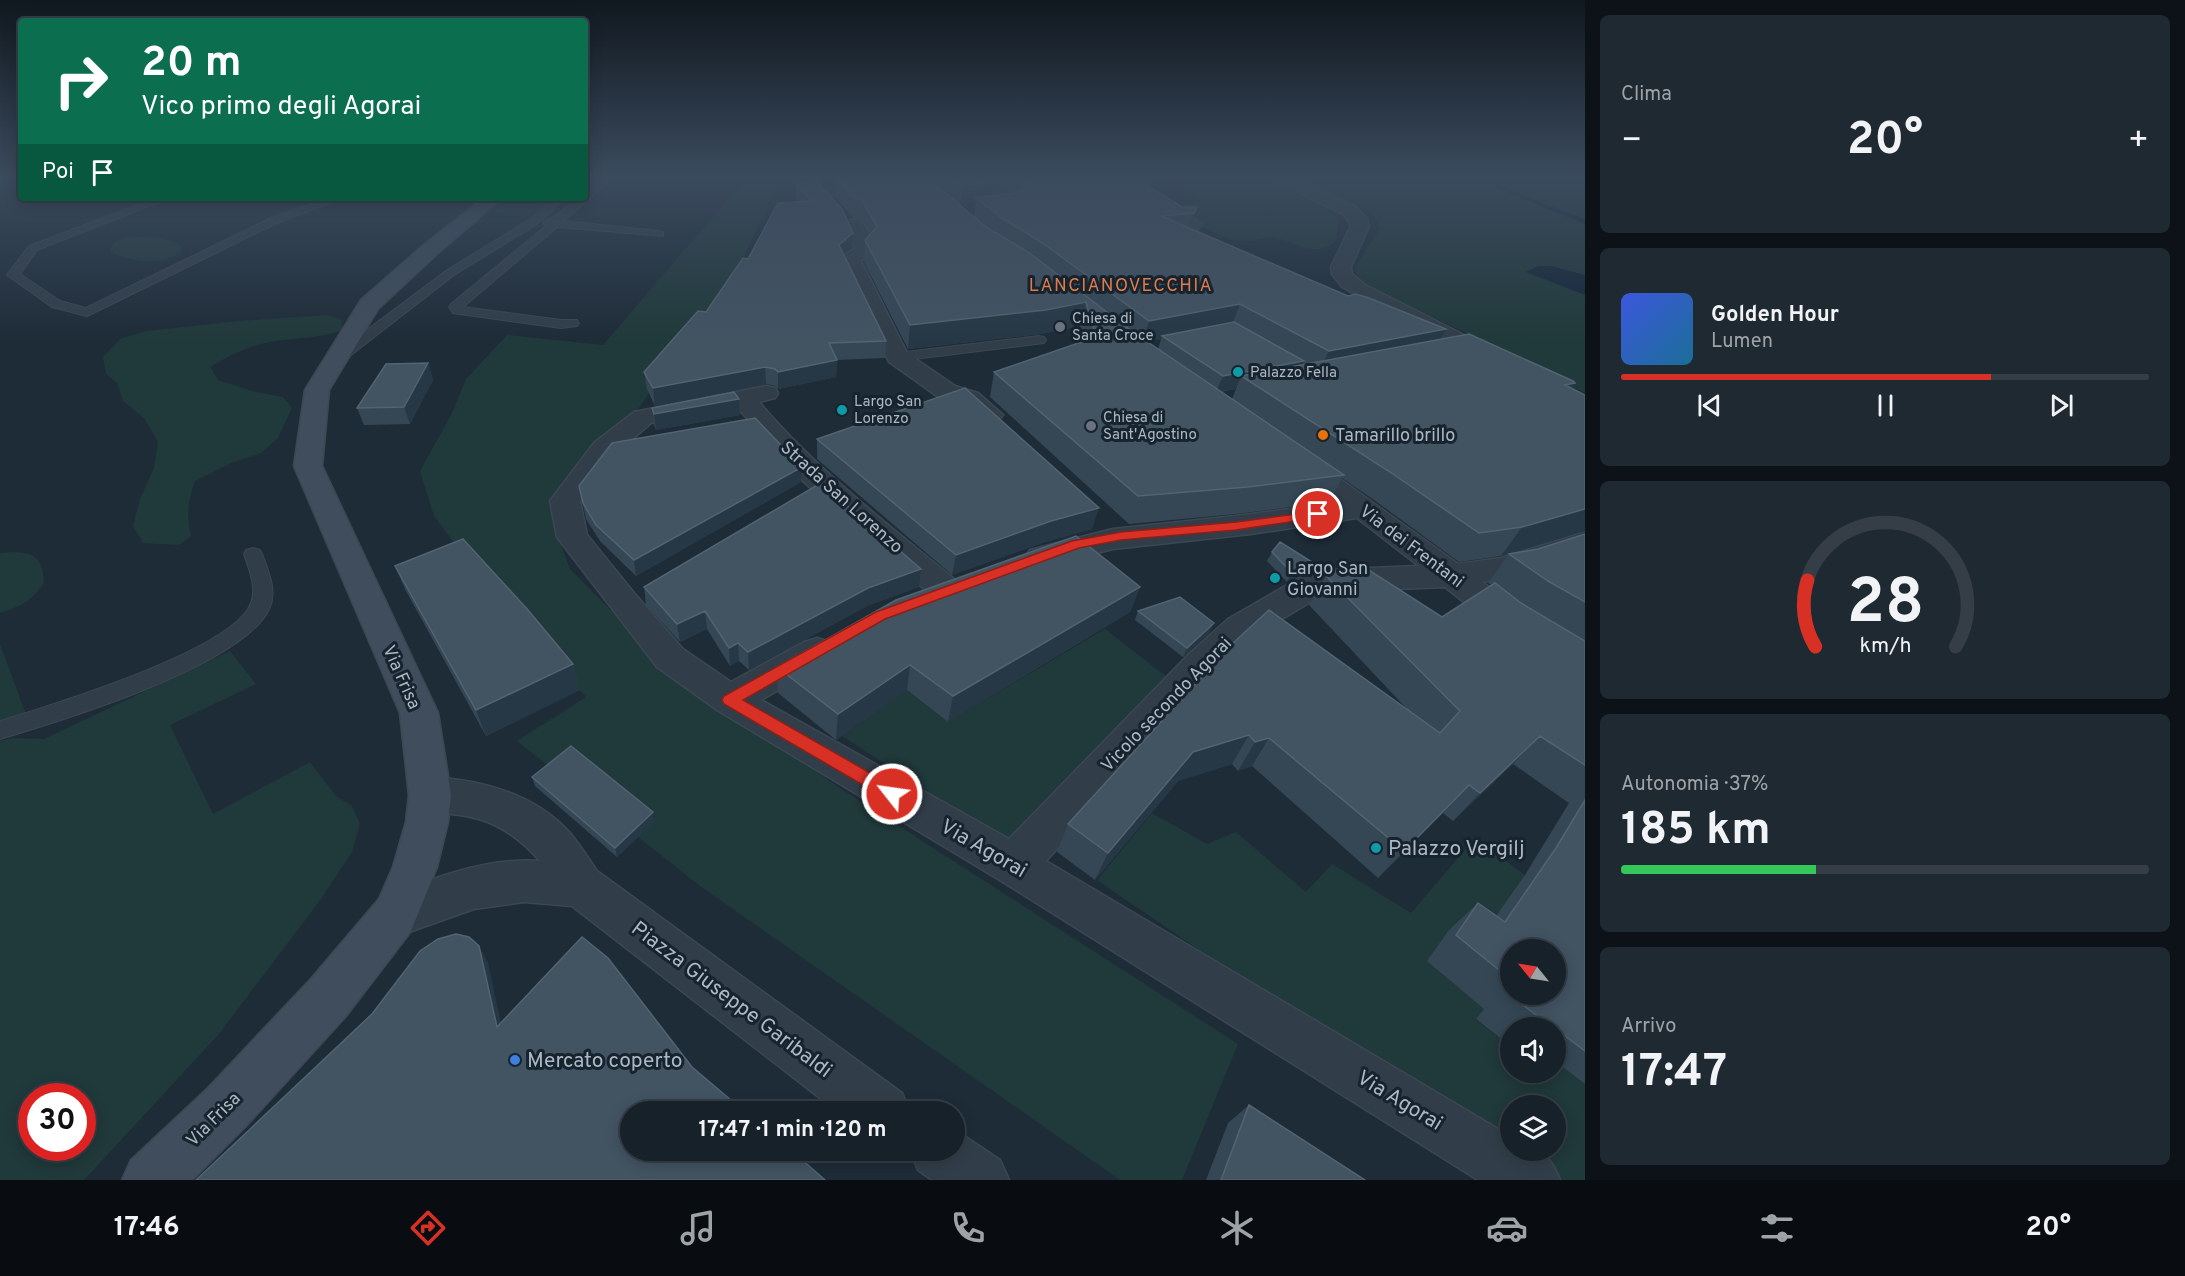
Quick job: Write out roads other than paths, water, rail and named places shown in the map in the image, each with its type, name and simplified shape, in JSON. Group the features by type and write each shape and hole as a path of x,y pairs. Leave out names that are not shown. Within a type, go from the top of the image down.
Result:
{"street":[{"name":"Via Frisa","path":"152,1180 226,1107 328,998 395,915 415,867 427,822 430,795 419,713 308,466 317,390 369,305 453,231"},
{"path":"854,231 866,250 861,255 850,259 897,357 946,391 969,398 1004,428"},
{"path":"1358,231 1341,267 1340,272 1345,279 1358,289 1472,348 1485,361"},
{"path":"1346,306 1368,312 1452,353 1485,361 1506,371"},
{"name":"Via Agorai","path":"752,410 646,429 604,449 565,501 572,537 632,595 670,658 730,700 1014,865 1531,1180"},
{"name":"Strada San Lorenzo","path":"752,410 824,484 946,590"},
{"name":"Via dei Frentani","path":"1282,451 1363,508 1511,621 1585,666"},
{"path":"793,502 824,484"},
{"path":"1011,567 1113,529 1236,526 1363,508"},
{"name":"Vicolo secondo Agorai","path":"1014,865 1203,662 1239,628 1320,581 1452,576 1504,568 1585,542"},
{"path":"913,603 979,579"},
{"path":"730,700 840,638"},
{"path":"430,795 464,797 520,816 553,844 581,886"},
{"path":"395,915 474,888 524,881 581,886"},
{"name":"Piazza Giuseppe Garibaldi","path":"581,886 868,1101"},
{"path":"953,1161 980,1180"}],"lane":[{"path":"78,231 33,248 13,275 57,304 87,312 252,231"},
{"path":"337,359 450,273 518,231"},
{"path":"545,231 454,307 457,310 561,324 572,323"},
{"path":"628,231 659,234"},
{"path":"897,357 1039,340"},
{"path":"0,729 37,719 190,660 245,628 260,609 264,588 253,554"}],"water":[{"path":"1538,266 1551,266 1585,275 1585,295 1526,272"}],"place":[{"name":"Chiesa di Santa Croce","path":"1060,327"},
{"name":"Palazzo Fella","path":"1238,372"},
{"name":"Largo San Lorenzo","path":"842,410"},
{"name":"Chiesa di Sant'Agostino","path":"1091,426"},
{"name":"Tamarillo brillo","path":"1323,435"},
{"name":"Largo San Giovanni","path":"1275,578"},
{"name":"Palazzo Vergilj","path":"1376,848"},
{"name":"Mercato coperto","path":"515,1060"}],"district":[{"name":"LANCIANOVECCHIA","path":"1121,285"}]}
